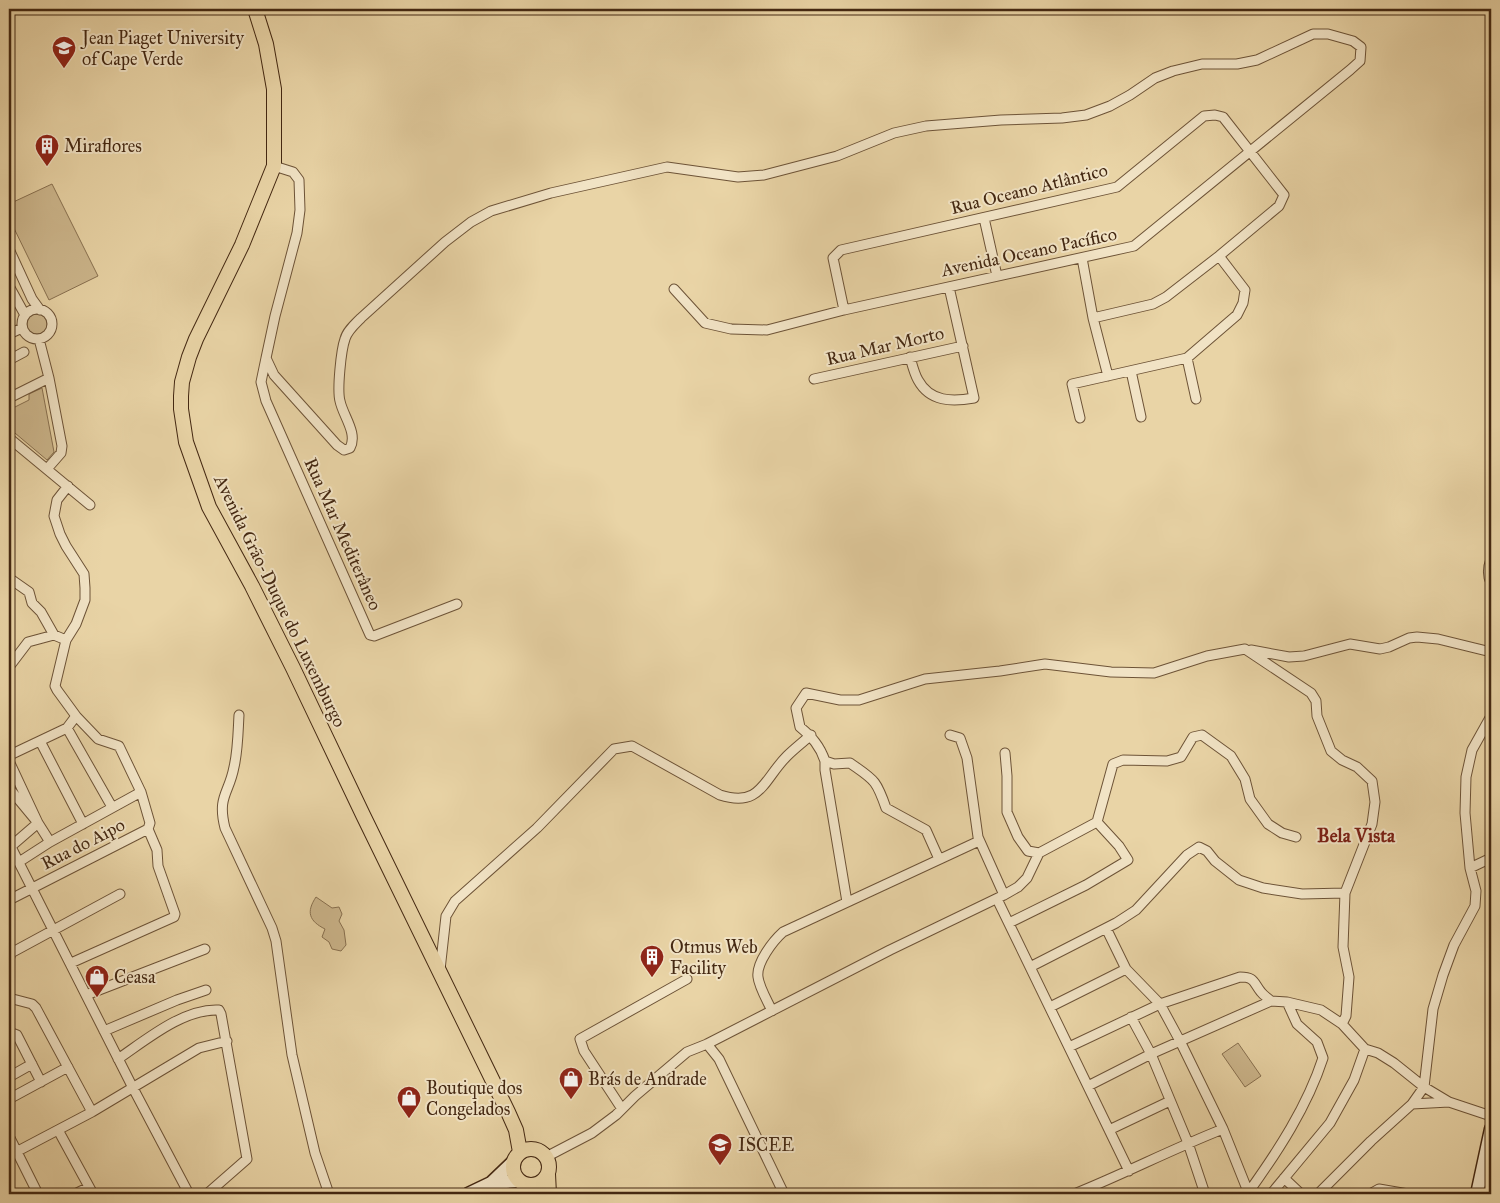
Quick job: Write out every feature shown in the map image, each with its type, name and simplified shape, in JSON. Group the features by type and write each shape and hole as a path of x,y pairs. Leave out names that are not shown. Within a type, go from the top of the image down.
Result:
{"main road":[{"name":"Avenida Grão-Duque do Luxemburgo","path":"255,9 266,44 274,89 274,166 242,245 189,357 182,382 181,396 181,410 186,442 209,507 285,651 363,815 440,970 516,1130 522,1154"},
{"path":"548,1174 542,1182 530,1187 513,1171 522,1154 540,1152 546,1157 549,1165 549,1194"}],"street":[{"name":"Avenida Oceano Pacífico","path":"266,358 274,375 336,445 344,450 350,448 352,444 352,437 340,400 345,338 362,318 445,242 471,222 491,211 551,193 667,167 738,177 764,175 837,156 894,133 919,127 1086,115 1130,96 1155,78 1173,71 1202,64 1237,64 1257,60 1313,34 1336,36 1353,41 1361,47 1360,61 1350,70 1134,246 844,310 767,330 731,329 705,323 674,289"},
{"name":"Rua Oceano Atlântico","path":"844,310 833,258 841,250 1117,187 1204,116 1214,115 1223,118 1284,196 1279,206 1219,256"},
{"path":"266,358 297,233 300,210 299,180 293,172 274,166"},
{"path":"984,218 997,276"},
{"path":"9,249 32,299 40,310 48,315 52,324 49,333 39,339 30,338 22,328 25,316 32,310 40,310"},
{"path":"1080,418 1072,384 1187,358 1237,315 1243,303 1245,290 1219,256 1166,298 1153,304 1093,318"},
{"path":"1082,258 1093,318 1108,376"},
{"path":"9,286 25,316"},
{"path":"910,357 918,380 936,397 946,401 974,398 949,287"},
{"path":"9,334 22,328"},
{"path":"39,339 49,378 62,450 47,469"},
{"name":"Rua Mar Morto","path":"814,379 963,346"},
{"path":"9,360 24,352"},
{"name":"Rua Mar Mediterâneo","path":"266,358 261,382 266,401 370,635 374,636 457,604"},
{"path":"1187,358 1196,398"},
{"path":"1131,371 1141,417"},
{"path":"9,398 49,378"},
{"path":"9,438 90,505"},
{"path":"68,486 57,500 54,516 63,540 86,578 84,600 76,624 66,640 55,686 76,716 98,738 119,746 141,792 150,823 148,829 157,850 158,866 174,914 174,917 71,963"},
{"path":"1491,559 1488,567 1491,583"},
{"path":"9,578 29,592 32,603 41,612 54,634 66,640"},
{"path":"9,667 28,642 54,634"},
{"path":"847,902 825,761 821,750 811,736 800,727 796,708 806,693 840,700 859,700 925,679 1000,672 1045,664 1111,672 1154,673 1206,656 1245,648 1265,654 1297,657 1350,644 1380,649 1409,638 1417,637 1438,639 1491,652"},
{"path":"1245,648 1311,693 1316,701 1317,716 1331,751 1342,760 1357,767 1372,782 1375,802 1372,824 1345,893 1343,947 1349,977 1346,1016 1342,1024"},
{"path":"239,715 235,765 221,805 222,816 225,828 245,874 266,915 276,941 292,1055 316,1153 329,1194"},
{"path":"38,823 9,760 40,741 67,728 76,716"},
{"path":"1318,1194 1364,1147 1412,1104 1424,1086 1433,1010 1454,945 1475,906 1476,891 1470,868 1465,813 1466,777 1472,750 1490,719"},
{"path":"67,728 112,807"},
{"path":"950,735 960,738 967,758 978,837 1009,923 1129,1171"},
{"path":"546,1157 592,1133 616,1116 635,1096 687,1052 708,1044 890,950 1018,887 1027,878 1039,853 1097,822 1113,764 1122,760 1166,762 1181,757 1193,737 1202,735 1231,756 1245,779 1250,799 1268,824 1282,833 1296,837"},
{"path":"440,970 446,916 455,901 536,828 614,748 632,746 720,795 734,799 745,799 758,792 787,756 811,736"},
{"path":"40,741 83,824"},
{"path":"1005,753 1007,812 1018,837 1028,851 1039,853"},
{"path":"825,761 834,764 850,763 874,780 886,808 926,830 939,859"},
{"path":"9,788 38,823 50,842"},
{"path":"19,862 50,842 141,792"},
{"path":"1009,923 1086,885 1128,860 1119,846 1097,822"},
{"path":"38,823 10,845 118,1059 189,1194"},
{"name":"Rua do Aipo","path":"9,900 148,829"},
{"path":"772,1011 758,976 762,959 774,941 783,932 980,841"},
{"path":"1030,967 1106,928 1136,910 1187,854 1200,847 1207,851 1216,862 1238,880 1263,888 1302,894 1345,893"},
{"path":"1470,868 1491,858"},
{"path":"9,960 11,953 120,894"},
{"path":"1106,928 1126,969 1160,1004 1180,1041 1223,1129 1248,1194"},
{"path":"86,995 204,949"},
{"path":"1050,1007 1126,969"},
{"path":"1069,1046 1160,1004 1240,976 1248,977 1255,981 1262,993 1270,1001"},
{"path":"622,1109 584,1051 580,1039 687,979"},
{"path":"104,1031 206,990"},
{"path":"9,998 32,1004 36,1008 92,1112"},
{"path":"1088,1086 1151,1054 1270,1001 1287,1002 1321,1010 1342,1024 1365,1048 1378,1053 1394,1063 1449,1102 1491,1116"},
{"path":"1248,1194 1269,1164 1302,1108 1315,1083 1323,1058 1317,1042 1297,1024 1287,1002"},
{"path":"118,1059 167,1025 208,1010 219,1010 227,1041 247,1159 207,1194"},
{"path":"1130,1017 1151,1054 1188,1143 1205,1194"},
{"path":"9,1032 17,1035 41,1082"},
{"path":"16,1152 92,1112 199,1048 227,1041"},
{"path":"708,1044 719,1059 784,1194"},
{"path":"1270,1194 1330,1123 1354,1080 1365,1048"},
{"path":"9,1078 32,1064"},
{"path":"9,1100 68,1067"},
{"path":"1109,1130 1170,1101"},
{"path":"1412,1104 1449,1102"},
{"path":"1074,1194 1223,1129"},
{"path":"58,1130 91,1190 75,1194"},
{"path":"1477,1194 1491,1130"},
{"path":"9,1136 38,1194"},
{"path":"468,1194 491,1183 522,1154"},
{"path":"1284,1178 1301,1194"},
{"path":"491,1183 530,1187"},
{"path":"1370,1194 1379,1189 1408,1194"}],"shaded area":[{"path":"52,184 98,276 49,300 9,218 9,204"},
{"path":"37,314 44,317 47,324 44,331 37,334 30,331 27,324 30,317"},
{"path":"42,388 54,452 47,460 9,428 9,410 29,400 29,394"},
{"path":"316,897 332,908 339,907 342,914 339,921 344,930 346,945 341,951 332,949 329,942 322,937 325,929 312,919 310,912"},
{"path":"1238,1043 1261,1076 1245,1087 1222,1054"}],"place":[{"name":"Jean Piaget University of Cape Verde","path":"64,69"},
{"name":"Miraflores","path":"47,167"},
{"name":"Otmus Web Facility","path":"652,978"},
{"name":"Ceasa","path":"97,998"},
{"name":"Brás de Andrade","path":"571,1100"},
{"name":"Boutique dos Congelados","path":"409,1119"},
{"name":"ISCEE","path":"720,1166"}],"district":[{"name":"Bela Vista","path":"1356,835"}]}
